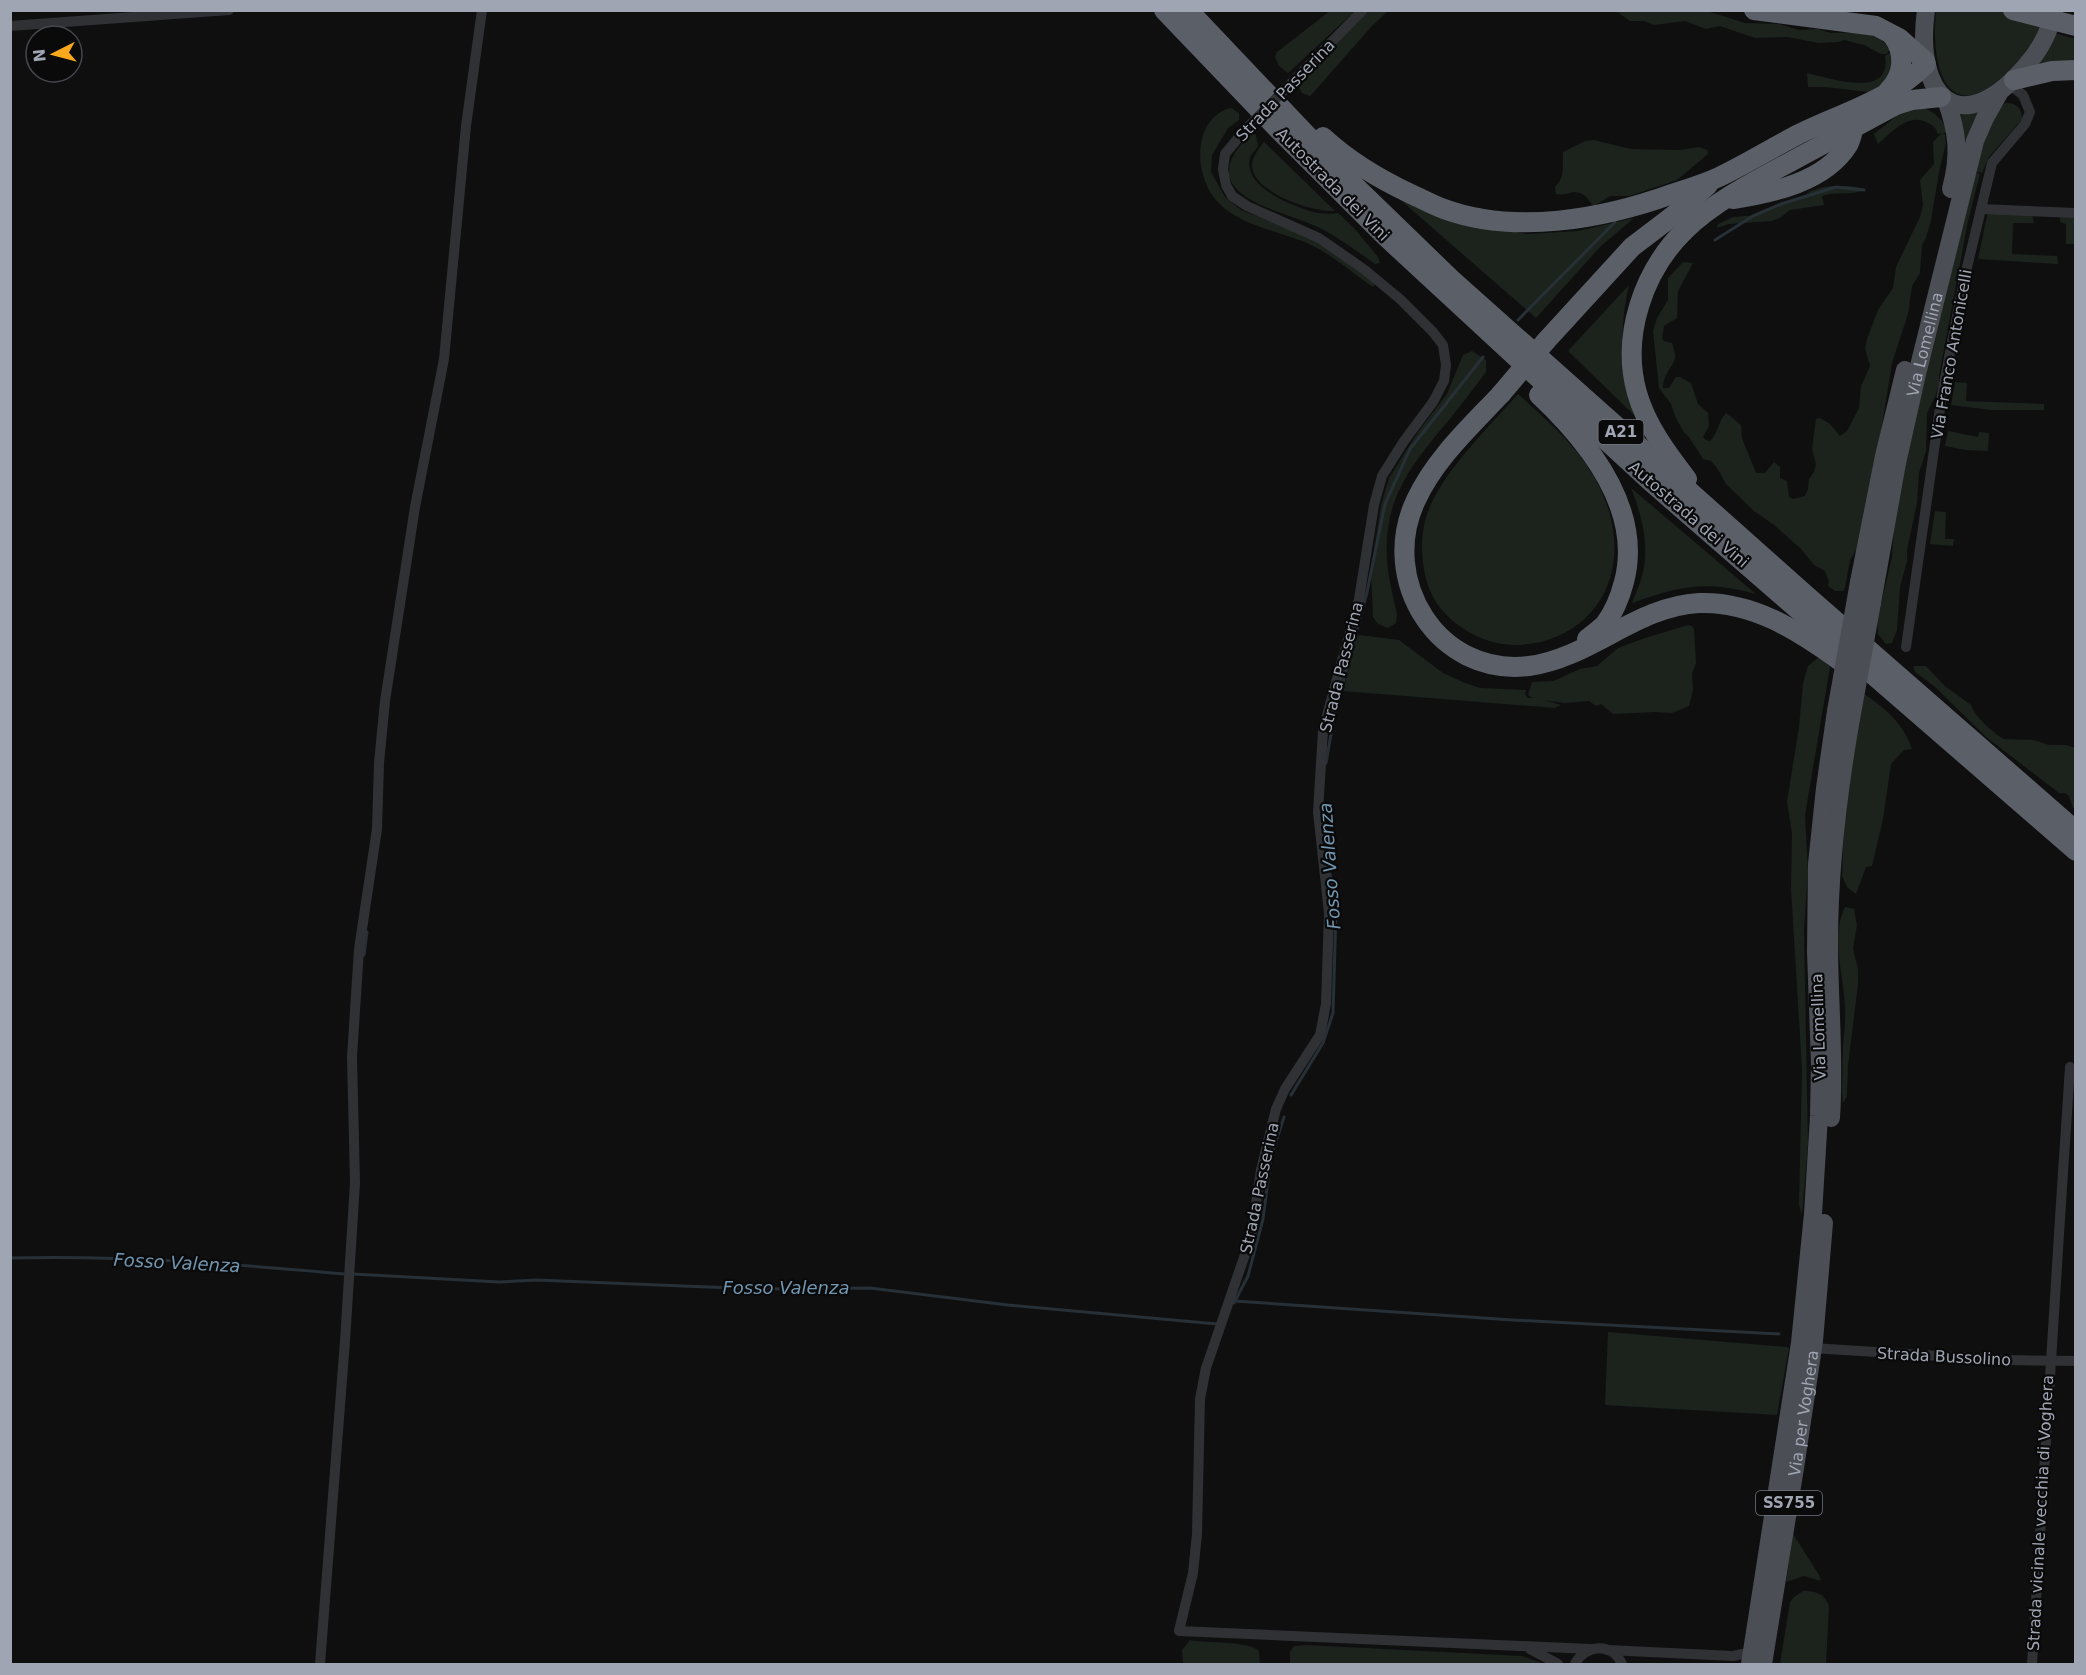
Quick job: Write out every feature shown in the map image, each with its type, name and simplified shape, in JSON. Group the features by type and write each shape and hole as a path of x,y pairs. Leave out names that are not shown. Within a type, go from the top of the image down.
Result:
{"highway":[{"name":"Autostrada dei Vini","path":"1164,10 1385,236 1650,481 2076,850"},
{"name":"Autostrada dei Vini","path":"1188,10 1356,187 1450,279 2076,831"},
{"path":"1199,10 1298,114 1339,152 1386,182 1445,209 1494,220 1541,222 1576,220 1648,203 1717,178 1799,134 1906,82 1925,62 1899,38 1876,26 1754,10"},
{"path":"2013,10 2076,26"},
{"path":"1877,98 1893,85 1902,67 1899,47 1887,31"},
{"path":"2007,86 2052,70 2076,70"},
{"path":"1807,596 1785,571 1688,480 1653,429 1637,392 1631,353 1642,294 1661,259 1684,230 1724,201 1752,183 1896,105 1912,100 1943,99"},
{"path":"1724,201 1775,191 1815,174 1832,164 1848,144 1854,127"},
{"path":"1717,178 1632,247 1546,341 1427,479 1415,501 1407,527 1404,549 1411,595 1425,622 1441,638 1471,657 1508,666 1528,666 1563,657 1640,620 1671,608 1698,603 1729,605 1789,626 1932,726"},
{"path":"1674,215 1752,183"},
{"path":"1385,236 1492,351 1550,405 1593,455 1610,482 1623,516 1628,541 1629,566 1616,606 1604,624 1563,657"}],"main road":[{"path":"1925,62 1923,37 1926,10"},
{"name":"Via Lomellina","path":"1808,1344 1820,1063 1816,952 1817,864 1825,788 1872,603 1897,463 1975,141 1985,118 2007,86 2031,60 2046,37 2054,10"},
{"name":"Via Lomellina","path":"1844,715 1859,582 1884,456 1955,175 1957,159 1956,132 1943,99 1930,79 1925,62"},
{"path":"1943,99 1962,105 1970,104 1989,99 2007,86"},
{"name":"Via per Voghera","path":"1755,1660 1808,1344"}],"street":[{"path":"10,26 229,10"},
{"path":"320,1665 354,1194 352,1057 359,949 377,829 379,763 385,701 415,507 444,359 466,126 482,10"},
{"name":"Strada Passerina","path":"1363,10 1243,132 1225,154 1223,169 1226,185 1232,196 1247,206 1320,238 1365,270 1400,299 1433,332 1443,345 1446,365 1444,381 1433,402 1382,476 1374,505 1359,599 1323,730 1318,812 1329,913 1326,1004 1320,1035 1285,1089 1276,1109 1260,1170 1251,1237 1206,1368 1200,1399 1197,1534 1193,1573 1179,1631 1526,1648"},
{"name":"Via Franco Antonicelli","path":"1906,647 1942,394 1964,280 1994,159 2016,135 2030,112 2027,100 2007,86"},
{"path":"1981,209 2076,213"},
{"name":"Strada vicinale vecchia di Voghera","path":"2032,1665 2049,1361 2060,1240 2070,1067"},
{"name":"Strada Bussolino","path":"1808,1344 2004,1360 2076,1361"},
{"path":"1526,1648 1599,1648 1733,1656 1755,1660"},
{"path":"1526,1648 1558,1665"},
{"path":"1575,1665 1578,1658 1590,1649"},
{"path":"1607,1650 1615,1655 1622,1665"}],"shaded area":[{"path":"1330,11 1355,11 1288,73 1279,66 1275,57 1277,52"},
{"path":"1369,11 1388,11 1310,96 1302,93 1297,83"},
{"path":"1616,11 1707,11 1745,23 1779,24 1799,30 1818,29 1831,33 1862,32 1881,39 1890,50 1886,54 1881,54 1864,45 1844,40 1819,43 1787,37 1755,38 1720,26 1706,29 1685,21 1654,25 1644,21 1630,21"},
{"path":"1936,11 2050,11 2041,36 1997,82 1979,93 1964,95 1952,90 1943,78 1937,60"},
{"path":"2054,33 2075,39 2075,64 2036,70"},
{"path":"1891,52 1894,59 1889,81 1870,92 1808,87 1807,73 1857,83 1879,78 1885,70 1885,56"},
{"path":"2005,103 2018,106 2022,119 1989,157 1982,173 1975,171 1989,126"},
{"path":"1954,107 1984,107 1962,174"},
{"path":"1231,108 1239,113 1239,120 1228,128 1212,155 1211,172 1225,197 1241,210 1291,229 1326,246 1376,283 1373,287 1318,248 1246,221 1219,204 1203,175 1200,148 1203,134 1209,124 1216,115"},
{"path":"1924,108 1939,117 1948,132 1938,134 1930,124 1914,120 1895,129 1878,144 1874,134 1904,110"},
{"path":"1252,133 1256,135 1258,146 1250,158 1250,169 1254,179 1273,195 1285,201 1318,213 1338,213 1354,228 1378,257 1380,263 1375,264 1324,230 1248,198 1234,186 1229,172 1234,155"},
{"path":"1942,133 1945,134 1946,144 1931,220 1922,245 1920,273 1912,286 1908,314 1892,363 1879,444 1858,547 1850,560 1845,588 1843,591 1835,591 1828,586 1825,571 1814,565 1801,549 1754,511 1726,484 1717,468 1711,461 1703,459 1683,431 1671,404 1659,388 1653,331 1657,318 1668,300 1668,278 1683,262 1693,263 1678,291 1677,318 1664,326 1662,338 1672,343 1675,357 1663,383 1663,388 1669,388 1676,377 1691,383 1698,404 1708,413 1709,426 1703,437 1706,440 1710,441 1713,438 1726,413 1741,425 1742,438 1756,473 1765,473 1774,462 1780,467 1780,478 1787,481 1789,497 1793,499 1805,496 1816,464 1812,449 1816,419 1820,418 1830,424 1840,436 1847,431 1859,408 1861,386 1870,366 1865,348 1867,339 1878,310 1893,288 1896,267 1920,217 1923,205 1920,180 1934,164 1933,142"},
{"path":"1594,140 1631,149 1679,150 1699,147 1707,150 1708,154 1677,180 1629,196 1610,196 1594,206 1580,193 1556,194 1555,187 1562,175 1563,152 1585,141"},
{"path":"1264,142 1335,211 1301,205 1266,188 1258,180 1252,167 1255,155"},
{"path":"1975,172 1980,174 1968,221 1939,383 1927,413 1926,451 1919,473 1917,503 1900,587 1897,630 1892,643 1886,644 1878,634 1877,621 1892,557 1894,526 1903,475"},
{"path":"1832,186 1852,186 1864,190 1822,196 1824,205 1790,210 1772,221 1729,224 1717,228 1718,224 1733,217 1758,215 1775,206 1801,198 1811,191"},
{"path":"1397,197 1472,225 1527,234 1578,231 1634,218 1600,247 1536,318"},
{"path":"1988,211 2032,214 2034,223 2013,223 2012,254 2057,256 2058,264 1978,259"},
{"path":"2060,216 2075,217 2075,244 2066,244 2066,224 2060,222"},
{"path":"1629,285 1623,319 1623,351 1635,416 1568,351"},
{"path":"1472,351 1486,360 1486,372 1424,451 1395,500 1387,537 1387,559 1397,614 1396,623 1388,628 1378,624 1373,617 1371,570 1381,505 1389,478 1418,432 1447,394 1463,355"},
{"path":"1955,382 1967,383 1966,401 2044,404 2044,410 1991,410 1951,405"},
{"path":"1518,394 1563,436 1588,467 1607,505 1614,544 1609,582 1591,613 1560,635 1541,642 1512,645 1476,636 1460,626 1441,609 1426,579 1422,541 1427,513 1439,489 1471,446"},
{"path":"1948,431 1978,437 1979,432 1989,433 1988,451 1945,446"},
{"path":"1631,488 1756,594 1722,587 1693,587 1664,592 1632,603 1641,579 1645,543"},
{"path":"1935,511 1946,512 1945,539 1954,539 1953,546 1930,544"},
{"path":"1688,625 1694,629 1696,663 1692,674 1693,690 1689,706 1672,713 1613,714 1601,704 1596,706 1589,701 1565,703 1544,700 1561,705 1555,708 1343,691 1357,636 1360,635 1399,640 1443,673 1465,683 1480,688 1526,690 1525,694 1528,698 1533,698 1528,695 1532,682 1553,681 1580,669 1597,666 1618,648"},
{"path":"1819,657 1830,667 1805,815 1808,871 1804,930 1808,1144 1802,1215 1799,1205 1802,1069 1791,888 1792,833 1787,802 1799,727 1803,683 1808,666"},
{"path":"1913,666 1926,666 1945,686 1971,705 1976,715 2004,739 2034,740 2049,745 2066,745 2075,748 2075,808 2069,796 2059,793 1986,737 1934,686 1915,672"},
{"path":"1863,693 1899,724 1912,749 1904,750 1891,764 1883,819 1872,866 1866,867 1856,894 1847,887 1842,876 1845,794"},
{"path":"1845,907 1854,909 1857,925 1853,949 1858,969 1858,984 1848,1066 1847,1096 1843,1103 1845,1013 1838,944"},
{"path":"1608,1332 1787,1347 1789,1348 1777,1415 1605,1405"},
{"path":"1793,1534 1821,1581 1804,1576 1786,1582"},
{"path":"1803,1591 1819,1594 1825,1598 1829,1606 1826,1664 1780,1664 1790,1602"},
{"path":"1190,1640 1245,1645 1259,1651 1260,1664 1183,1664 1182,1650"},
{"path":"1294,1646 1522,1656 1545,1664 1290,1664 1290,1652"}],"waterway":[{"path":"1715,240 1753,216 1781,204 1836,187 1864,190"},
{"name":"Fosso Valenza","path":"1518,320 1615,222"},
{"name":"Fosso Valenza","path":"1341,690 1367,592 1385,504 1410,449 1483,357"},
{"name":"Fosso Valenza","path":"1326,763 1337,700"},
{"name":"Fosso Valenza","path":"1291,1095 1323,1043 1333,1013 1336,911 1330,874"},
{"path":"364,955 367,932"},
{"name":"Fosso Valenza","path":"1234,1303 1248,1276 1263,1219 1271,1157 1284,1117"},
{"name":"Fosso Valenza","path":"10,1258 136,1259 344,1274"},
{"name":"Fosso Valenza","path":"353,1274 499,1282 536,1280 757,1289 870,1288 1008,1305 1217,1324"},
{"path":"1235,1301 1513,1320 1779,1334"}]}
